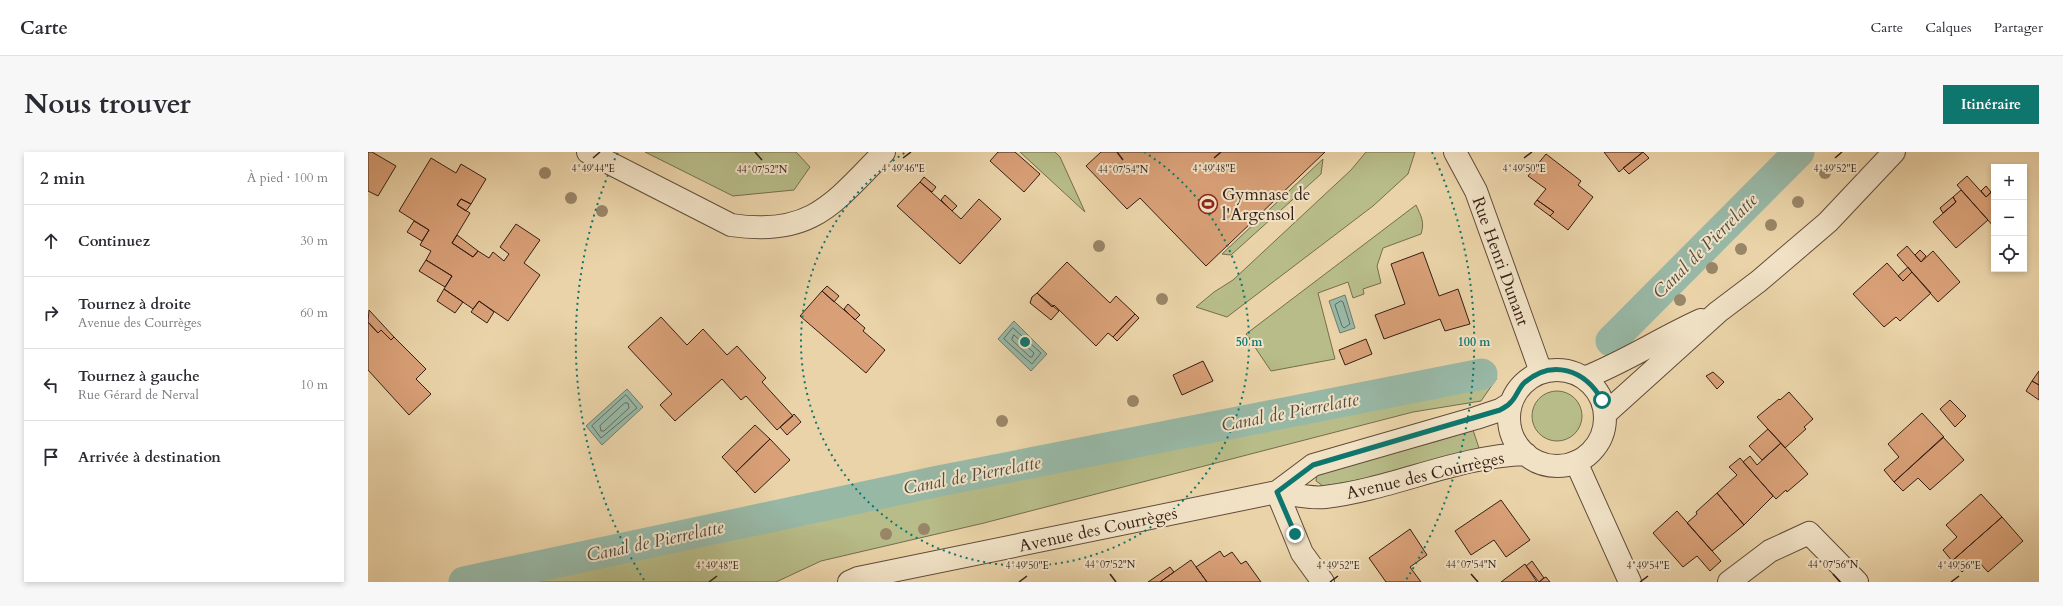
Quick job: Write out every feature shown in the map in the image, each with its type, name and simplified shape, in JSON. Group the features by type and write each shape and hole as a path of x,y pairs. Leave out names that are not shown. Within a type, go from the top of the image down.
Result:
{"street":[{"path":"588,152 731,225 756,229 782,227 806,220 832,204 884,152"},
{"name":"Rue Henri Dunant","path":"1455,152 1476,191 1540,372"},
{"path":"1606,414 1718,312 1759,281 1828,222 1894,152"},
{"path":"1584,378 1625,361 1671,334 1718,312"},
{"path":"1553,370 1565,370 1584,378 1595,387 1602,400 1606,414 1604,429 1599,443 1589,454 1576,462 1559,466 1541,463 1526,454 1516,444 1511,431 1509,416 1511,403 1522,384 1540,372 1553,370"},
{"name":"Avenue des Courrèges","path":"1277,492 1313,465 1476,418 1500,410 1511,403"},
{"name":"Avenue des Courrèges","path":"849,582 858,578 1277,492 1324,498 1395,482 1483,459 1506,455 1526,454"},
{"path":"1576,462 1630,582"},
{"path":"1277,492 1302,553 1323,582"},
{"path":"1729,582 1770,551 1809,534 1857,582"}],"green space":[{"path":"645,152 796,152 810,167 794,190 733,196"},
{"path":"1020,152 1055,152 1060,157 1085,212"},
{"path":"1366,152 1415,152 1408,174 1373,206 1227,317 1196,307 1214,292 1233,280 1351,170"},
{"path":"1323,159 1321,174 1231,255 1222,254"},
{"path":"1416,205 1421,216 1421,234 1383,248 1377,266 1381,283 1363,289 1364,294 1353,298 1348,282 1318,293 1335,359 1271,371 1246,334"},
{"path":"1497,378 1481,401 1413,412 984,523 821,561 776,582 513,582 994,475"},
{"path":"1562,391 1567,392 1575,398 1581,406 1581,426 1575,434 1567,440 1552,441 1547,440 1539,434 1533,426 1532,411 1533,406 1539,398 1547,392"},
{"path":"1473,430 1480,451 1364,479 1323,486 1316,481 1317,474 1325,470 1434,442"}],"water":[{"path":"1345,295 1355,328 1340,333 1329,301"},
{"path":"1014,321 1047,354 1031,371 998,339"},
{"path":"627,389 643,407 602,445 586,426"}],"building":[{"path":"368,152 372,152 396,166 378,196 368,191"},
{"path":"998,152 1015,152 1040,174 1024,192 990,161"},
{"name":"Gymnase de l'Argensol","path":"1101,152 1325,152 1206,266 1140,198 1127,209 1086,166"},
{"path":"1604,152 1643,152 1619,172"},
{"path":"1643,152 1649,158 1629,174 1623,168"},
{"path":"1546,154 1581,181 1578,185 1593,197 1568,230 1550,216 1554,212 1537,200 1546,189 1528,176"},
{"path":"431,158 456,173 461,164 486,179 471,204 461,199 457,205 470,213 452,243 473,257 478,251 489,258 493,252 504,261 509,254 500,247 516,224 540,240 524,263 540,275 508,321 479,301 473,309 444,289 452,276 426,260 431,251 420,245 429,230 399,211"},
{"path":"1967,176 1986,197 1991,193 1991,224 1957,185"},
{"path":"924,177 936,187 932,192 920,182"},
{"path":"920,182 961,219 979,199 1001,219 960,264 897,206"},
{"path":"1986,186 1991,192 1986,197 1981,191"},
{"path":"1961,190 1988,220 1956,248 1933,222 1956,202 1953,197"},
{"path":"945,195 957,206 952,211 941,200"},
{"path":"1953,197 1956,202 1943,213 1940,208"},
{"path":"461,199 471,204 466,211 457,205"},
{"path":"1537,200 1554,212 1550,216 1534,204"},
{"path":"414,221 429,230 422,241 407,232"},
{"path":"457,235 478,251 473,257 452,243"},
{"path":"1907,246 1921,262 1933,251 1960,282 1938,302 1897,255"},
{"path":"1920,250 1926,256 1921,262 1915,255"},
{"path":"1423,252 1439,296 1458,289 1470,324 1445,331 1440,319 1384,339 1375,315 1405,304 1391,264"},
{"path":"426,260 452,276 445,287 419,271"},
{"path":"1067,262 1110,303 1116,296 1135,314 1113,337 1108,333 1096,346 1054,305 1052,307 1037,293"},
{"path":"1887,263 1903,281 1912,272 1931,293 1900,321 1896,317 1884,327 1853,294"},
{"path":"1908,267 1912,272 1903,281 1898,276"},
{"path":"827,286 839,296 834,302 822,291"},
{"path":"444,289 463,302 455,313 437,301"},
{"path":"822,291 865,328 863,331 885,350 866,373 800,316"},
{"path":"1037,293 1059,311 1051,320 1030,303 1032,297"},
{"path":"479,301 494,312 487,323 471,312"},
{"path":"848,304 860,315 855,320 844,309"},
{"path":"369,310 394,337 391,340 381,330 378,333 368,322"},
{"path":"1135,314 1139,318 1117,341 1113,337"},
{"path":"661,317 687,345 703,329 727,355 737,346 766,378 762,382 793,416 777,430 746,396 741,400 722,379 675,421 660,405 672,394 628,347"},
{"path":"368,322 378,333 381,330 391,340 394,337 426,369 416,379 431,394 409,415 368,370"},
{"path":"1366,339 1372,354 1345,365 1339,350"},
{"path":"1203,361 1213,381 1182,395 1173,375"},
{"path":"2039,371 2039,385 2032,381"},
{"path":"1713,372 1724,382 1717,389 1706,376"},
{"path":"2032,381 2039,385 2039,400 2026,391"},
{"path":"1789,392 1813,419 1804,427 1806,429 1785,448 1757,417"},
{"path":"1950,400 1966,416 1955,427 1940,409"},
{"path":"1922,413 1944,437 1894,482 1884,470 1899,457 1888,444"},
{"path":"794,414 801,422 787,435 780,427"},
{"path":"755,425 770,439 736,472 722,457"},
{"path":"1768,429 1781,443 1762,460 1749,446"},
{"path":"1943,437 1964,460 1930,490 1918,478 1903,491 1894,482"},
{"path":"770,439 790,460 755,493 736,472"},
{"path":"1781,443 1808,474 1787,492 1786,490 1776,499 1743,462 1750,456 1757,465"},
{"path":"1740,458 1773,496 1744,525 1717,493 1737,475 1729,467"},
{"path":"1717,493 1744,525 1712,551 1687,523 1697,514 1696,512"},
{"path":"1981,494 2002,517 1952,561 1943,550 1957,537 1946,525"},
{"path":"1501,500 1530,540 1506,557 1494,540 1471,555 1455,531"},
{"path":"1677,511 1721,561 1710,571 1697,556 1683,567 1653,533"},
{"path":"2002,517 2023,541 1988,572 1976,559 1962,572 1952,561"},
{"path":"1410,529 1427,555 1410,567 1421,582 1386,582 1369,558"},
{"path":"1220,551 1224,557 1232,552 1241,564 1246,561 1261,582 1207,582 1196,567"},
{"path":"1191,560 1207,582 1160,582 1174,572"},
{"path":"1532,561 1544,578 1539,582 1526,566"},
{"path":"1525,564 1537,582 1501,582"},
{"path":"1170,567 1174,572 1160,582 1148,582"},
{"path":"1546,577 1550,582 1539,582 1544,578"}],"waterway":[{"name":"Canal de Pierrelatte","path":"1611,341 1799,152"},
{"name":"Canal de Pierrelatte","path":"464,582 939,481 1482,374"}],"place":[{"name":"Gymnase de l'Argensol","path":"1208,204"}],"route":[{"path":"1295,534 1277,492 1313,465 1500,410 1511,403 1522,384 1540,372 1565,370 1575,373 1595,387 1602,400"}]}
